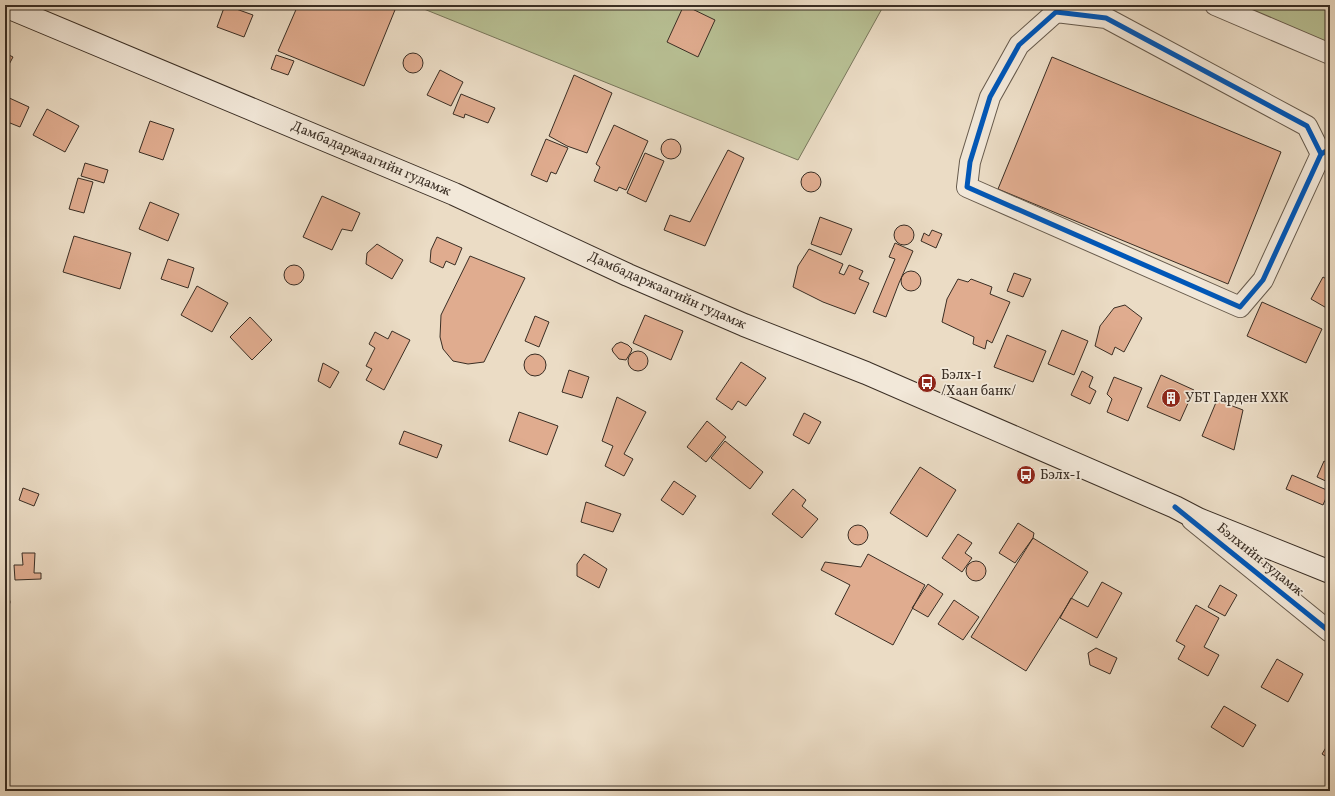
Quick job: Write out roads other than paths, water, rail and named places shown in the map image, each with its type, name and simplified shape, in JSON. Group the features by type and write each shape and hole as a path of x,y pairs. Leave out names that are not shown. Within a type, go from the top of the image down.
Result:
{"main road":[{"name":"Дамбадаржаагийн гудамж","path":"5,6 454,194 628,275 744,325 866,373 1175,507 1198,519 1330,572"}],"street":[{"path":"1215,5 1330,54"},
{"path":"1056,12 1106,18 1307,126 1326,151 1263,280 1240,307 967,187 970,162 990,97 1019,45 1056,12"},
{"name":"Бэлхийн гудамж","path":"1175,507 1330,632"}],"place":[{"name":"Бэлх-1 /Хаан банк/","path":"927,383"},
{"name":"УБТ Гарден ХХК","path":"1171,398"},
{"name":"Бэлх-1","path":"1026,475"}]}
